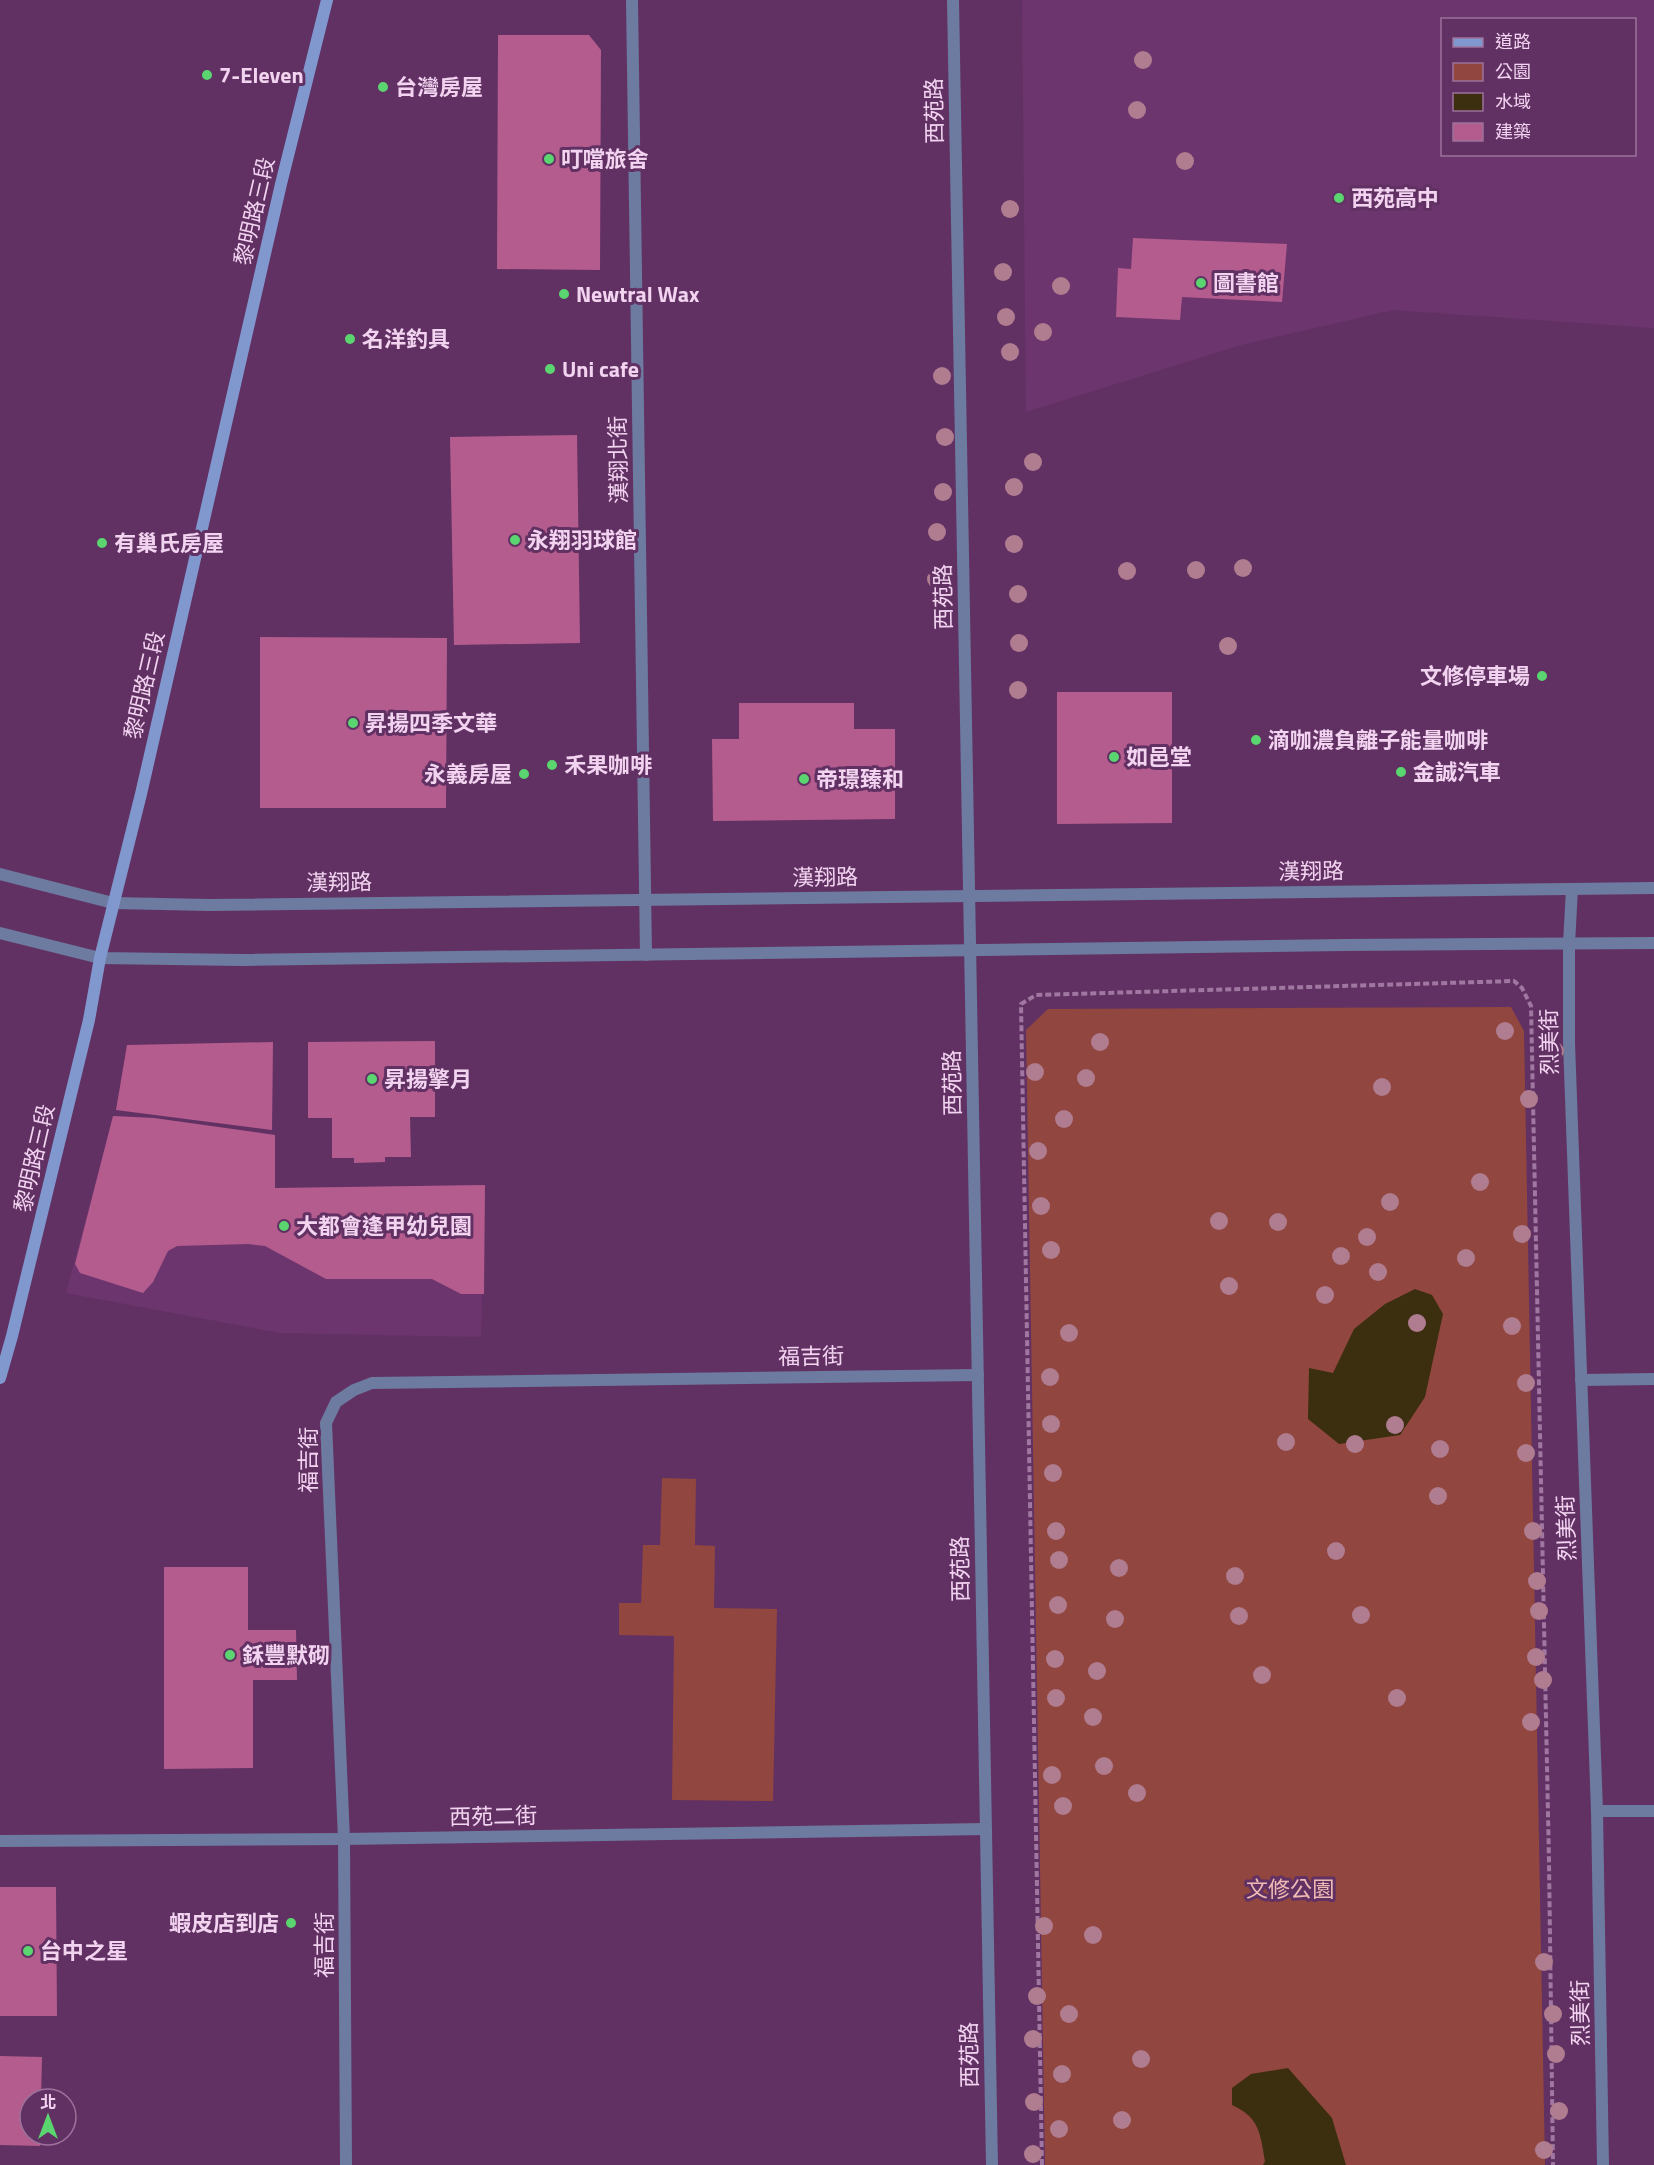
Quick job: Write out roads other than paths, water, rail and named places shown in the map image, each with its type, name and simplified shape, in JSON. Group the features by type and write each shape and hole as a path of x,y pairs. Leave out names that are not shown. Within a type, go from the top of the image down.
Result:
{"main road":[{"name":"黎明路三段","path":"0,1378 89,1020 100,958 141,794 281,184 327,0"}],"street":[{"name":"漢翔北街","path":"632,0 646,955"},
{"name":"西苑路","path":"953,0 992,2165"},
{"name":"漢翔路","path":"0,874 113,903 208,905 1654,888"},
{"name":"烈美街","path":"1572,889 1569,944 1569,1044 1598,1811 1603,2165"},
{"path":"0,933 100,958 242,960 1654,943"},
{"name":"福吉街","path":"346,2165 344,1839 326,1423 336,1402 354,1390 372,1383 978,1375"},
{"path":"1581,1380 1654,1379"},
{"path":"1598,1811 1654,1811"},
{"name":"西苑二街","path":"0,1841 344,1839 986,1829"}],"water":[{"path":"1415,1289 1432,1295 1443,1314 1425,1397 1400,1435 1339,1444 1308,1419 1309,1368 1333,1373 1354,1329 1385,1304"},
{"path":"1288,2068 1332,2118 1346,2165 1263,2165 1265,2161 1260,2134 1248,2115 1232,2105 1232,2088 1251,2074"}],"place":[{"name":"7-Eleven","path":"207,75"},
{"name":"台灣房屋","path":"383,87"},
{"name":"叮噹旅舍","path":"549,159"},
{"name":"西苑高中","path":"1339,198"},
{"name":"圖書館","path":"1201,283"},
{"name":"Newtral Wax","path":"564,294"},
{"name":"名洋釣具","path":"350,339"},
{"name":"Uni cafe","path":"550,369"},
{"name":"永翔羽球館","path":"515,540"},
{"name":"有巢氏房屋","path":"102,543"},
{"name":"文修停車場","path":"1542,676"},
{"name":"昇揚四季文華","path":"353,723"},
{"name":"滴咖濃負離子能量咖啡","path":"1256,740"},
{"name":"如邑堂","path":"1114,757"},
{"name":"禾果咖啡","path":"552,765"},
{"name":"金誠汽車","path":"1401,772"},
{"name":"永義房屋","path":"524,774"},
{"name":"帝璟臻和","path":"804,779"},
{"name":"昇揚擎月","path":"372,1079"},
{"name":"大都會逢甲幼兒園","path":"284,1226"},
{"name":"鉌豐默砌","path":"230,1655"},
{"name":"蝦皮店到店","path":"291,1923"},
{"name":"台中之星","path":"28,1951"}],"park label":[{"name":"文修公園","path":"1290,1889"}]}
